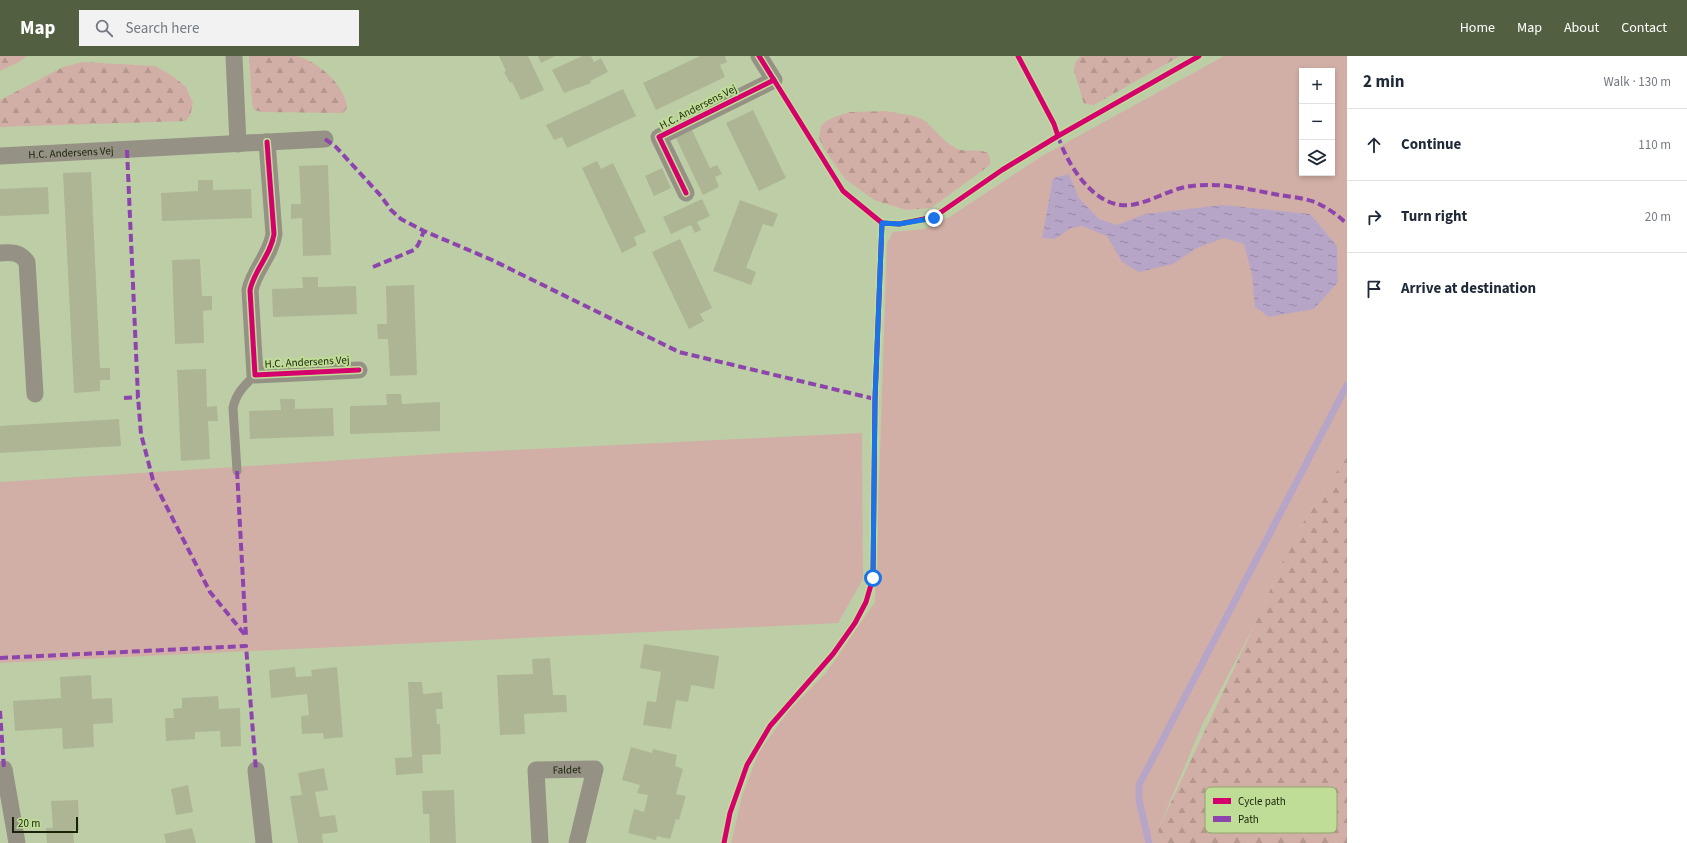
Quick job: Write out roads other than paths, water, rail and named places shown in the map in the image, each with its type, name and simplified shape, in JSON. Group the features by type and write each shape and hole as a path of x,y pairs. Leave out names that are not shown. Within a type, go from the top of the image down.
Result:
{"street":[{"path":"234,56 238,144"},
{"name":"H.C. Andersens Vej","path":"686,193 659,137 774,80 759,56"},
{"name":"H.C. Andersens Vej","path":"0,156 325,139"},
{"name":"H.C. Andersens Vej","path":"267,142 274,234 272,244 252,281 250,290 255,375 359,370"},
{"path":"0,253 18,253 24,257 27,262 35,394"},
{"path":"4,769 17,843"},
{"name":"Faldet","path":"540,843 536,770 595,769 577,843"},
{"path":"256,770 264,843"}],"lane":[{"path":"237,471 233,408 238,393 255,375"}],"water":[{"path":"1069,174 1079,198 1099,219 1117,225 1145,214 1222,205 1310,214 1337,246 1338,282 1314,309 1269,317 1255,307 1252,275 1244,244 1224,238 1197,248 1173,264 1139,272 1122,262 1107,236 1082,226 1071,228 1055,239 1042,238 1053,178"}],"waterway":[{"path":"1149,843 1139,800 1139,785 1347,385"}]}
